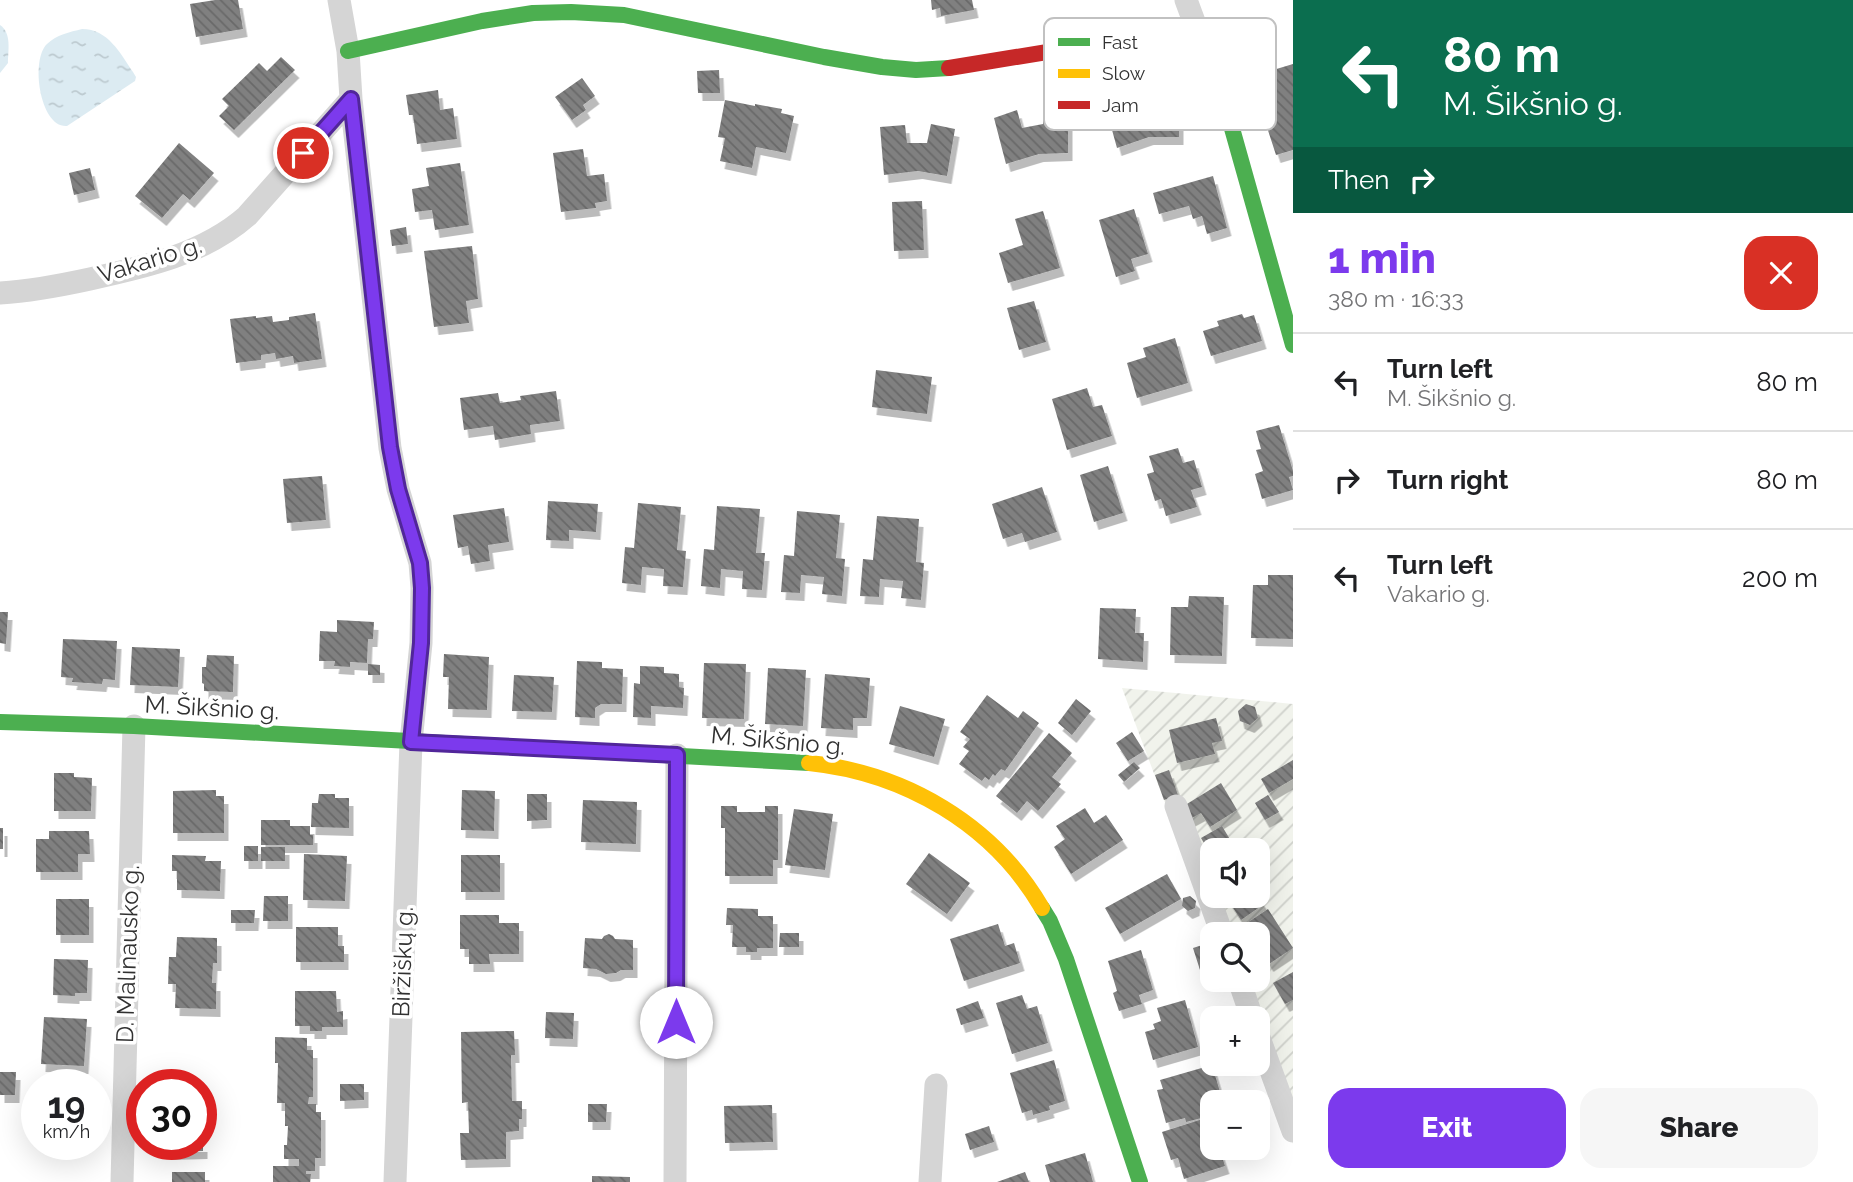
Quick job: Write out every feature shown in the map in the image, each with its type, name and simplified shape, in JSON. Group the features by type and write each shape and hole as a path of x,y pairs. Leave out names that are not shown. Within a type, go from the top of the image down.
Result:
{"street":[{"path":"339,0 348,51 351,99"},
{"path":"1186,0 1193,18"},
{"path":"348,51 482,21 533,13 571,12 624,15 824,57 916,70 960,66 1044,52"},
{"name":"Vakario g.","path":"0,293 34,291 124,272 181,255 209,243 231,230 247,216 351,99"},
{"name":"Biržiškų g.","path":"351,99 390,447 398,489 417,551 421,575 421,643 411,742 395,1182"},
{"path":"1232,130 1293,345"},
{"name":"M. Šikšnio g.","path":"0,722 134,726 812,763 850,769 887,780 926,797 959,816 1013,864 1033,892 1051,922 1070,971 1140,1182"},
{"name":"D. Malinausko g.","path":"122,1182 134,726"},
{"path":"675,1182 677,755"},
{"path":"1176,806 1218,922"},
{"path":"1270,1060 1288,1098 1293,1131"},
{"path":"930,1182 936,1084"}],"shaded area":[{"path":"1122,688 1293,704 1293,1144 1267,1076 1270,1076 1270,1006 1241,1006 1236,992 1270,992 1270,922 1210,922 1204,908 1270,908 1270,838 1200,838 1200,897"}],"water":[{"path":"0,25 8,37 9,48 8,63 0,73"},
{"path":"82,29 99,33 112,43 136,77 135,81 67,126 58,124 44,105 40,92 39,64 47,44 63,34"}],"building":[{"path":"238,0 243,29 196,37 190,4"},
{"path":"931,0 972,0 974,10 941,16 940,8 932,10"},
{"path":"281,57 295,70 234,130 219,116 229,106 222,99 259,63 267,71"},
{"path":"1293,64 1293,150 1276,155 1268,130 1276,130 1276,69"},
{"path":"719,70 720,93 698,93 697,71"},
{"path":"582,78 595,96 583,105 586,110 572,120 555,97"},
{"path":"438,90 440,110 453,108 457,139 417,144 413,115 409,115 406,95"},
{"path":"725,100 782,109 781,113 794,116 786,153 756,147 752,168 720,161 725,138 718,137"},
{"path":"1043,105 1044,130 1068,130 1068,153 1039,154 1006,164 994,118 1017,110 1022,128 1043,124"},
{"path":"931,124 955,129 947,176 918,171 884,175 880,127 905,125 907,143 927,143"},
{"path":"1112,130 1179,130 1179,137 1149,137 1117,148"},
{"path":"179,143 214,173 190,200 183,194 162,218 135,196"},
{"path":"583,149 587,176 604,174 607,201 595,203 596,208 561,212 553,153"},
{"path":"460,163 469,225 435,230 432,210 415,212 412,189 429,186 426,168"},
{"path":"90,168 95,190 74,195 69,173"},
{"path":"1213,176 1227,228 1207,234 1202,216 1193,219 1189,206 1159,214 1153,193"},
{"path":"922,201 924,250 894,251 892,202"},
{"path":"1134,209 1148,254 1131,259 1135,271 1116,277 1099,220"},
{"path":"1043,211 1060,268 1008,283 999,253 1023,245 1015,219"},
{"path":"406,227 408,244 392,246 390,230"},
{"path":"472,246 478,299 466,301 469,323 434,327 424,251"},
{"path":"1034,301 1046,342 1019,350 1007,308"},
{"path":"315,313 322,359 294,363 293,356 276,359 275,353 261,355 261,360 236,363 230,319 272,316 273,322"},
{"path":"1242,314 1244,318 1254,315 1262,341 1211,356 1203,331 1219,326 1217,321"},
{"path":"1175,338 1188,383 1137,398 1127,363 1146,357 1143,348"},
{"path":"876,370 932,377 927,414 872,407"},
{"path":"1087,388 1093,407 1102,405 1112,436 1067,450 1052,399"},
{"path":"556,391 560,421 530,425 531,434 495,440 493,426 464,430 460,398 498,393 500,403 521,400 520,396"},
{"path":"1279,425 1293,471 1293,476 1289,477 1293,490 1262,499 1255,474 1263,471 1256,450 1261,449 1256,431"},
{"path":"1178,448 1183,463 1194,460 1202,487 1191,490 1197,507 1166,516 1161,499 1155,501 1147,474 1154,472 1149,456"},
{"path":"1108,466 1123,513 1094,522 1080,475"},
{"path":"322,476 326,520 287,523 283,479"},
{"path":"1042,487 1057,532 1025,542 1022,533 1003,539 992,504"},
{"path":"548,501 598,504 596,532 569,530 569,541 546,540"},
{"path":"638,503 681,507 677,550 686,551 683,587 663,586 664,569 642,567 641,585 622,583 625,547 634,548"},
{"path":"717,506 760,509 756,553 765,553 762,590 742,589 743,571 721,569 720,588 701,586 704,549 714,550"},
{"path":"504,508 509,542 488,545 490,561 471,564 468,546 458,548 453,515"},
{"path":"797,511 840,515 836,558 845,559 842,596 822,594 824,577 801,575 800,593 781,592 784,555 794,556"},
{"path":"877,516 919,519 916,562 924,563 921,600 901,598 903,581 880,579 879,597 860,596 863,559 873,560"},
{"path":"1268,575 1293,575 1293,639 1251,638 1253,585 1268,585"},
{"path":"1189,596 1224,597 1222,656 1170,655 1171,607 1188,607"},
{"path":"1100,608 1136,609 1135,633 1144,633 1143,662 1098,659"},
{"path":"0,612 8,612 6,644 0,643"},
{"path":"337,620 374,622 373,639 368,639 367,663 350,662 350,667 334,666 335,661 319,661 320,631 337,632"},
{"path":"63,639 117,641 115,680 103,679 102,684 72,682 73,678 61,677"},
{"path":"132,647 180,649 178,687 130,685"},
{"path":"444,654 489,657 487,710 448,709 449,677 443,677"},
{"path":"207,655 234,656 233,692 204,691 202,667 206,667"},
{"path":"577,661 602,662 602,668 623,669 622,704 601,704 595,708 595,718 575,717"},
{"path":"704,663 746,664 744,719 702,718"},
{"path":"368,664 380,665 380,675 368,675"},
{"path":"640,666 664,667 664,673 679,674 679,687 684,688 683,708 651,706 651,718 633,717 634,683 640,684"},
{"path":"768,668 806,670 803,726 765,724"},
{"path":"825,674 870,678 867,718 853,718 853,730 821,728"},
{"path":"514,675 554,677 552,712 512,711"},
{"path":"987,695 1018,718 1023,711 1039,723 1005,771 1001,769 989,780 985,777 982,781 959,764 969,751 963,747 970,739 960,732"},
{"path":"1076,699 1091,711 1072,735 1058,723"},
{"path":"1246,704 1255,707 1258,718 1250,725 1240,721 1238,711"},
{"path":"900,706 945,719 934,757 889,744"},
{"path":"1216,718 1222,741 1212,743 1215,754 1177,763 1169,730"},
{"path":"1132,732 1144,751 1128,761 1116,743"},
{"path":"1049,733 1072,753 1052,777 1061,784 1038,811 1027,801 1017,813 996,796"},
{"path":"1293,760 1293,779 1269,793 1261,779"},
{"path":"1134,762 1140,768 1124,782 1118,775"},
{"path":"1169,770 1178,795 1164,800 1155,775"},
{"path":"54,773 74,773 74,777 92,778 91,811 54,811"},
{"path":"1221,783 1237,810 1210,827 1201,813 1190,819 1182,807"},
{"path":"216,790 216,796 224,796 224,833 173,833 173,791"},
{"path":"462,790 495,791 494,831 461,830"},
{"path":"319,794 335,794 335,798 349,798 349,828 311,827 312,803 318,803"},
{"path":"527,794 547,794 547,820 527,821"},
{"path":"1268,795 1279,812 1265,820 1255,803"},
{"path":"583,800 637,802 636,844 581,842"},
{"path":"721,806 737,806 737,812 765,812 765,806 778,806 778,860 773,860 773,876 725,876 725,828 721,828"},
{"path":"1085,808 1094,823 1106,815 1123,840 1071,874 1054,847 1065,839 1056,826"},
{"path":"794,809 833,814 825,870 785,865"},
{"path":"261,820 290,820 290,826 310,826 313,845 261,845"},
{"path":"1222,826 1229,838 1201,838"},
{"path":"0,828 3,828 3,849 0,849"},
{"path":"49,831 89,831 90,854 78,854 78,872 36,872 36,839 49,839"},
{"path":"244,846 258,846 258,861 244,861"},
{"path":"261,847 285,847 285,861 261,861"},
{"path":"929,853 970,883 947,914 906,884"},
{"path":"304,854 347,856 345,901 303,900"},
{"path":"172,855 206,856 205,861 221,861 220,891 177,890 177,871 172,871"},
{"path":"461,855 500,855 500,892 461,892"},
{"path":"1167,874 1181,899 1120,934 1105,908"},
{"path":"264,896 288,896 288,921 263,921"},
{"path":"1190,896 1196,901 1195,908 1188,911 1182,906 1183,898"},
{"path":"56,899 89,899 89,935 56,935"},
{"path":"727,908 758,909 758,916 773,916 773,948 757,948 757,952 746,952 746,947 732,947 733,925 726,925"},
{"path":"1233,908 1258,908 1241,920"},
{"path":"1268,909 1293,948 1270,963 1270,922 1248,922"},
{"path":"231,910 255,910 254,923 231,923"},
{"path":"460,915 499,915 499,923 519,923 519,954 489,954 490,964 469,964 469,949 460,949"},
{"path":"998,924 1005,946 1014,943 1020,963 964,981 950,939"},
{"path":"296,927 338,927 338,946 344,946 344,962 296,962"},
{"path":"780,933 799,933 799,947 779,947"},
{"path":"609,934 615,939 633,940 633,970 606,974 596,969 583,968 585,938 602,939"},
{"path":"177,937 217,938 217,963 213,963 212,983 216,983 216,1009 175,1008 176,984 168,984 169,957 176,957"},
{"path":"1200,946 1200,970 1193,948"},
{"path":"1141,950 1153,990 1139,995 1142,1004 1119,1011 1113,993 1117,991 1108,961"},
{"path":"54,959 88,960 87,993 75,993 75,996 53,995"},
{"path":"1293,972 1293,1000 1285,1004 1273,983"},
{"path":"295,991 336,991 337,1012 343,1011 343,1027 322,1027 322,1031 310,1031 310,1026 295,1026"},
{"path":"1022,995 1027,1009 1037,1006 1048,1043 1012,1054 996,1003"},
{"path":"1185,1000 1198,1047 1153,1060 1145,1032 1155,1029 1153,1024 1161,1021 1157,1008"},
{"path":"978,1001 984,1018 961,1025 956,1009"},
{"path":"546,1012 574,1013 573,1039 545,1038"},
{"path":"44,1017 87,1019 84,1066 41,1064"},
{"path":"514,1031 515,1055 511,1055 512,1101 522,1101 519,1131 506,1132 506,1159 461,1160 460,1133 469,1133 468,1102 462,1103 461,1032"},
{"path":"275,1037 307,1038 307,1050 313,1050 313,1097 309,1097 308,1104 316,1104 316,1112 321,1112 321,1158 315,1158 315,1171 306,1171 306,1174 311,1174 310,1182 273,1182 273,1166 299,1166 299,1159 284,1159 288,1126 285,1126 285,1103 277,1103 278,1063 275,1063"},
{"path":"1054,1060 1065,1101 1049,1106 1050,1110 1033,1115 1032,1110 1022,1113 1010,1073"},
{"path":"1200,1068 1200,1076 1215,1076 1219,1090 1200,1090 1200,1118 1186,1122 1185,1118 1166,1123 1157,1090 1163,1089 1160,1080"},
{"path":"0,1072 16,1072 15,1095 0,1095"},
{"path":"340,1084 364,1084 364,1100 340,1101"},
{"path":"588,1104 607,1104 606,1122 588,1122"},
{"path":"772,1105 773,1142 725,1143 724,1106"},
{"path":"1200,1120 1200,1160 1223,1160 1225,1166 1184,1179 1178,1158 1171,1160 1162,1132"},
{"path":"989,1126 994,1142 970,1150 965,1134"},
{"path":"1085,1153 1093,1182 1050,1182 1045,1165"},
{"path":"172,1172 205,1172 205,1182 172,1182"},
{"path":"1025,1172 1029,1182 997,1182"},
{"path":"592,1176 630,1177 630,1182 592,1182"}],"traffic: fast":[{"path":"348,51 482,21 533,13 571,12 624,15 882,67 916,70 949,68"},
{"path":"1232,130 1293,345"},
{"path":"0,722 134,726 809,763"},
{"path":"1042,908 1066,959 1140,1182"}],"traffic: slow":[{"path":"809,763 879,778 912,791 943,808 972,828 998,851 1022,878 1042,908"}],"traffic: jam":[{"path":"949,68 1044,52"}],"route":[{"path":"303,153 351,99 390,447 398,489 420,563 421,643 411,742 677,755 676,1022"}]}
